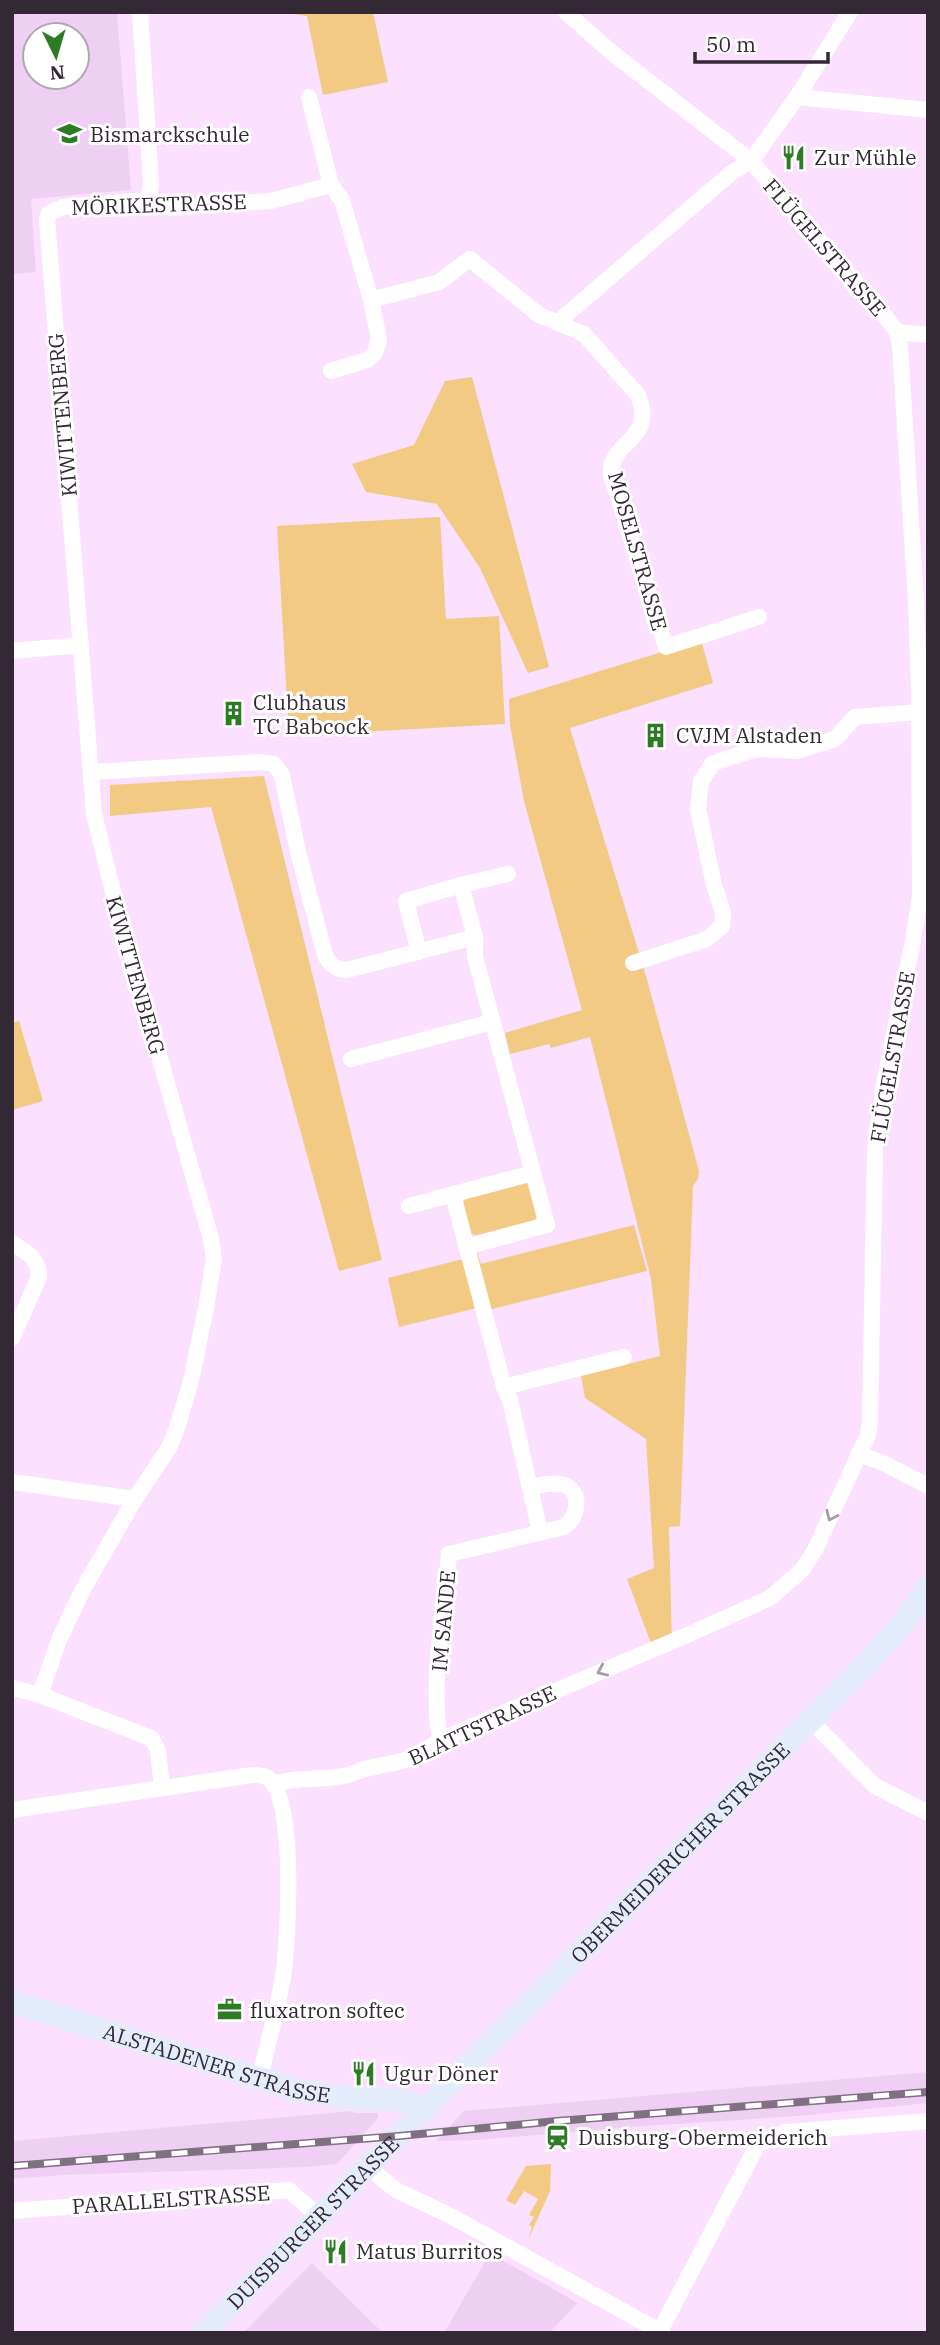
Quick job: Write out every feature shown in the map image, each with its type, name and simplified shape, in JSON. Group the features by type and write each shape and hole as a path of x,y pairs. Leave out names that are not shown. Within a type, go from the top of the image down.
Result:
{"main road":[{"name":"OBERMEIDERICHER STRASSE","path":"424,2111 811,1721 902,1625 928,1588"},
{"name":"ALSTADENER STRASSE","path":"12,2002 297,2090 331,2096 408,2102 424,2111"},
{"name":"DUISBURGER STRASSE","path":"203,2333 424,2111"}],"street":[{"path":"140,12 151,184 148,201"},
{"name":"FLÜGELSTRASSE","path":"566,12 610,51 751,161 875,304 897,332 900,346 915,589 920,896 876,1138 870,1421 868,1435 858,1454"},
{"path":"558,322 731,173 751,161 797,97 850,12"},
{"path":"309,97 331,185 342,200 371,300 379,339 378,348 363,362 331,371"},
{"path":"797,97 928,110"},
{"name":"MÖRIKESTRASSE","path":"49,213 63,207 148,201 171,208 271,201 331,185"},
{"name":"KIWITTENBERG","path":"40,1695 59,1640 83,1588 135,1499 170,1446 199,1348 214,1252 94,814 47,226 49,213"},
{"name":"MOSELSTRASSE","path":"371,300 439,282 470,258 539,315 584,334 638,395 641,404 641,423 635,437 617,453 611,474 666,648 759,617"},
{"path":"897,332 928,335"},
{"path":"12,650 81,645"},
{"path":"632,963 707,939 722,926 723,912 714,885 698,809 701,781 713,763 756,749 796,751 835,739 855,717 919,712"},
{"path":"91,772 260,762 274,764 282,775 298,852 328,962 340,970 475,937"},
{"path":"419,952 406,901 508,874"},
{"path":"461,885 475,937 475,956 547,1225 466,1247"},
{"path":"351,1059 492,1022"},
{"path":"409,1206 533,1173"},
{"path":"453,1195 504,1387 510,1400 540,1532"},
{"path":"12,1242 32,1255 39,1268 39,1276 12,1338"},
{"path":"504,1387 624,1357"},
{"path":"858,1454 881,1462 928,1486"},
{"name":"BLATTSTRASSE","path":"12,1810 260,1775 273,1784 290,1779 345,1776 369,1768 400,1763 427,1751 440,1740 770,1598 802,1570 815,1550 858,1454"},
{"path":"12,1482 135,1499"},
{"name":"IM SANDE","path":"440,1740 436,1715 449,1554 568,1524 577,1511 572,1492 564,1485 530,1487"},
{"path":"12,1688 40,1695 151,1738 158,1751 163,1788"},
{"path":"811,1721 875,1786 928,1812"},
{"path":"260,2078 282,1979 289,1909 286,1840 278,1793 273,1784"},
{"path":"368,2167 396,2190 451,2216 662,2332 758,2144 785,2132 928,2121"},
{"name":"PARALLELSTRASSE","path":"12,2211 289,2190 319,2217"}],"shaded area":[{"name":"Bismarckschule","path":"117,12 131,190 31,199 36,272 12,274 12,13"},
{"path":"279,12 373,12 388,82 323,95 307,16"},
{"path":"472,377 549,667 528,673 480,568 437,504 366,492 352,464 414,445 445,381"},
{"path":"440,517 446,619 499,616 505,724 289,736 277,526"},
{"path":"701,640 713,683 570,728 646,976 699,1171 693,1186 680,1526 669,1527 672,1642 653,1649 627,1579 654,1568 646,1439 585,1398 581,1376 660,1356 651,1279 590,1037 551,1048 549,1044 510,1054 505,1033 582,1010 524,801 510,725 509,699"},
{"path":"264,776 382,1260 339,1271 211,807 110,816 110,785"},
{"path":"19,1021 43,1101 12,1110 12,1023"},
{"path":"525,1182 531,1186 538,1214 535,1220 477,1235 471,1234 463,1202 466,1198"},
{"path":"634,1225 647,1271 488,1310 473,1254 477,1252 481,1264"},
{"path":"463,1259 477,1308 399,1327 388,1278"},
{"path":"928,2072 928,2103 798,2116 436,2141 464,2111"},
{"path":"353,2111 378,2113 378,2118 337,2164 12,2179 12,2141"},
{"path":"551,2164 550,2191 528,2240 532,2227 529,2225 534,2217 529,2215 538,2199 524,2191 515,2205 506,2200 526,2166"},
{"path":"490,2253 578,2303 549,2333 444,2333"},
{"path":"312,2263 383,2333 243,2333"}],"railway":[{"path":"12,2166 928,2092"}],"place":[{"name":"Bismarckschule","path":"70,134"},
{"name":"Zur Mühle","path":"794,157"},
{"name":"Clubhaus TC Babcock","path":"233,714"},
{"name":"CVJM Alstaden","path":"656,735"},
{"name":"fluxatron softec","path":"230,2010"},
{"name":"Ugur Döner","path":"364,2073"},
{"name":"Duisburg-Obermeiderich","path":"558,2137"},
{"name":"Matus Burritos","path":"336,2251"}]}
